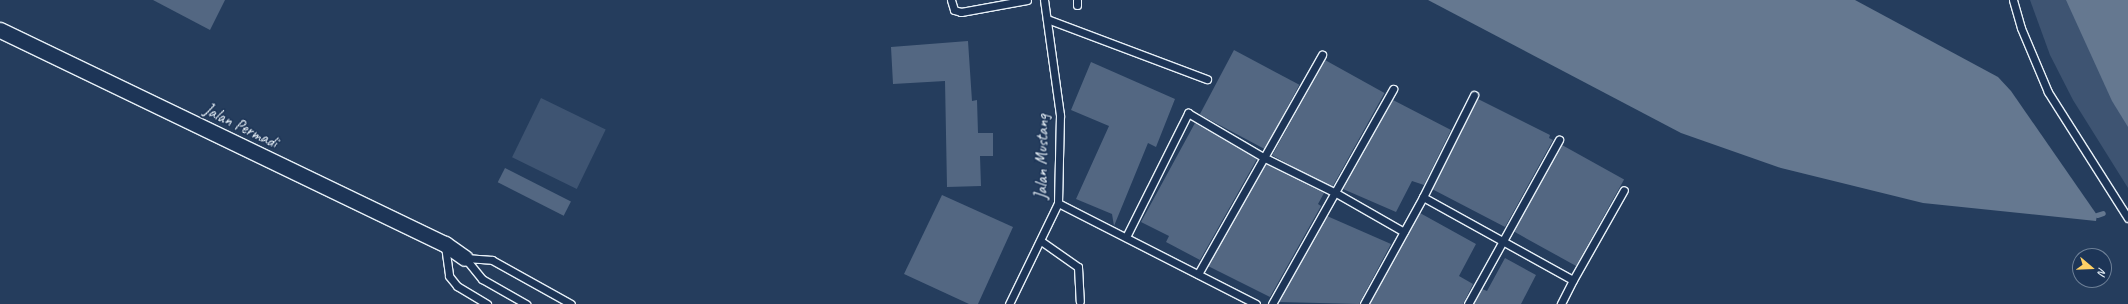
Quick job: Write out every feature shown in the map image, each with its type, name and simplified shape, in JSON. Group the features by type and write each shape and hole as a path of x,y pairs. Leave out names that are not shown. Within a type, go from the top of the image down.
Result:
{"street":[{"name":"Jalan Permadi","path":"0,30 445,244 465,258"}],"lane":[{"path":"951,0 954,10 961,12 1027,0"},
{"name":"Jalan Mustang","path":"1009,304 1041,242 1058,204 1060,115 1044,0"},
{"path":"2013,0 2021,28 2048,92 2128,218"},
{"path":"1047,19 1207,79"},
{"path":"1198,274 1322,55"},
{"path":"1272,304 1336,193 1393,89"},
{"path":"1364,304 1423,197 1474,95"},
{"path":"1126,237 1188,113 1263,157 1336,193 1404,232"},
{"path":"1468,304 1559,140"},
{"path":"1561,304 1624,190"},
{"path":"1423,197 1573,280"},
{"path":"1058,204 1256,304"},
{"path":"1041,242 1078,267 1080,301"},
{"path":"445,244 449,276 457,286 487,304"},
{"path":"465,258 492,260 571,304"},
{"name":"Jalan Permadi","path":"465,258 482,279 526,304"}],"shaded area":[{"path":"1428,0 1855,0 1998,77 2011,91 2097,215 2096,221 1923,203 1781,168 1681,133"},
{"path":"2030,0 2128,0 2128,188 2073,100 2050,55"},
{"path":"2066,0 2128,0 2128,127 2112,101"},
{"path":"541,98 606,130 577,189 512,157"}],"building":[{"path":"153,0 225,0 210,30"},
{"path":"968,41 972,101 977,100 978,133 993,133 993,156 980,156 981,186 947,187 945,81 893,84 891,47"},
{"path":"1234,50 1299,85 1265,149 1200,114"},
{"path":"1325,60 1384,93 1332,188 1272,155"},
{"path":"1091,62 1175,99 1156,147 1148,143 1114,226 1112,214 1076,199 1109,126 1071,110"},
{"path":"1478,99 1550,135 1549,138 1553,140 1505,227 1432,189"},
{"path":"1393,100 1451,130 1424,185 1412,181 1396,212 1343,189"},
{"path":"1195,123 1257,159 1200,260 1166,242 1169,236 1141,222"},
{"path":"1562,145 1624,179 1576,266 1514,232"},
{"path":"1266,164 1324,193 1318,204 1321,206 1270,297 1208,266"},
{"path":"505,168 571,202 564,216 498,182"},
{"path":"942,195 1013,227 978,304 969,304 904,274"},
{"path":"1420,213 1476,244 1459,276 1473,284 1463,304 1370,304"},
{"path":"1327,216 1391,244 1359,304 1279,302"},
{"path":"1505,258 1536,275 1521,304 1474,304 1482,289 1487,291"}],"waterway":[{"path":"2097,215 2103,213"}]}
